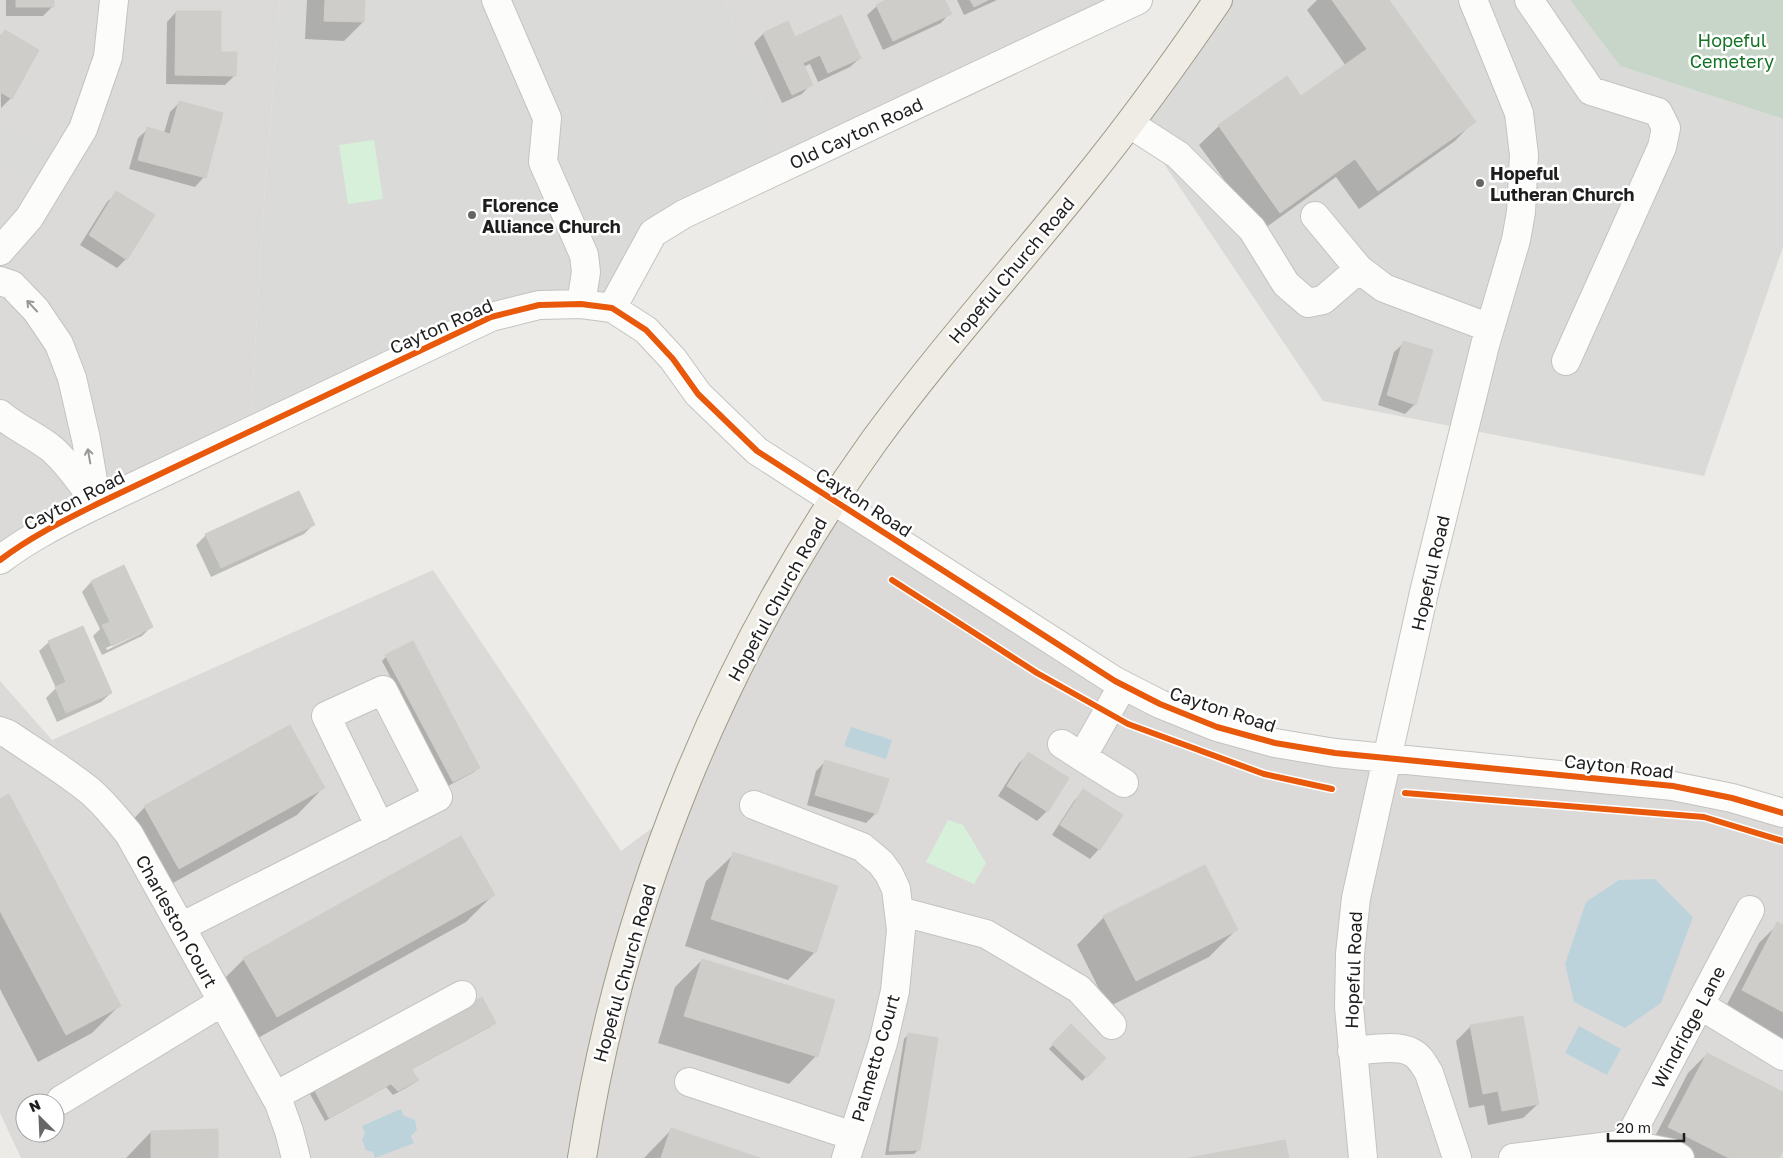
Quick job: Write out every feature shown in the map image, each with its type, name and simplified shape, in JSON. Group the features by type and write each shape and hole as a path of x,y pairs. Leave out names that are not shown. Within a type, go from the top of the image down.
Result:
{"main road":[{"name":"Hopeful Church Road","path":"582,1158 592,1096 631,937 668,827 712,720 760,625 833,500 874,441 918,383 1130,124 1180,57 1218,0"}],"street":[{"path":"0,250 29,218 83,129 108,57 114,0"},
{"path":"496,0 547,118 543,162 584,256 586,272 581,304"},
{"name":"Old Cayton Road","path":"612,308 653,232 684,214 1138,0"},
{"name":"Hopeful Road","path":"1363,1158 1352,1050 1349,990 1350,954 1356,898 1425,588 1490,328 1516,240 1521,212 1524,155 1519,113 1474,0"},
{"path":"1529,0 1590,91 1658,112 1666,128 1662,148 1566,362"},
{"path":"1130,124 1178,154 1232,208 1252,229 1286,284 1308,303 1323,300 1359,270"},
{"path":"1315,216 1359,270 1384,288 1490,328"},
{"path":"0,281 12,286 36,310 59,344 72,378 86,439 97,504"},
{"name":"Cayton Road","path":"0,560 44,531 97,504 491,317 539,305 581,304 612,308 646,330 673,359 698,394 757,451 1123,685 1160,704 1217,727 1275,743 1335,753 1673,786 1732,798 1783,813"},
{"path":"0,414 12,424 50,448 66,463 97,504"},
{"path":"1123,685 1072,751 1124,783"},
{"path":"181,927 380,827 438,797 384,690 326,716 380,827"},
{"name":"Charleston Court","path":"0,731 8,734 68,774 91,792 112,812 129,834 275,1096 289,1131 296,1158"},
{"name":"Palmetto Court","path":"754,805 862,847 881,863 896,889 901,930 895,990 883,1043 849,1147"},
{"name":"Windridge Lane","path":"1626,1144 1750,910"},
{"path":"899,911 986,934 1079,989 1112,1026"},
{"path":"275,1096 462,995"},
{"path":"65,1098 222,1002"},
{"path":"1700,1005 1783,1056"},
{"path":"1352,1050 1399,1048 1411,1052 1421,1060 1429,1073 1457,1158"},
{"path":"689,1082 849,1147"},
{"path":"1513,1158 1626,1144 1672,1153 1680,1158"}],"shaded area":[{"path":"0,0 280,0 263,216 250,431 0,560"},
{"name":"Florence Alliance Church","path":"280,0 726,0 783,167 684,214 612,308 539,305 250,431 263,216"},
{"path":"726,0 1138,0 783,167"},
{"name":"Hopeful Lutheran Church","path":"1218,0 1570,0 1620,66 1783,119 1783,247 1704,476 1323,401 1134,119"},
{"path":"0,124 49,150 33,181 0,163"},
{"path":"833,500 1217,727 1783,813 1783,1158 21,1158 0,1113 0,681 52,740 433,570 621,851 675,811"}],"green space":[{"name":"Hopeful Cemetery","path":"1570,0 1783,0 1783,119 1620,66"},
{"path":"374,140 383,199 348,204 339,145"},
{"path":"948,820 963,825 986,863 974,884 926,862"}],"water":[{"path":"851,727 892,740 886,759 844,746"},
{"path":"1655,879 1693,917 1661,1003 1625,1028 1574,1002 1565,964 1586,902 1619,880"},
{"path":"1579,1026 1621,1049 1607,1075 1565,1053"},
{"path":"401,1109 404,1116 415,1120 417,1130 411,1136 414,1143 375,1158 373,1152 366,1150 362,1140 365,1133 362,1126"}],"building":[{"path":"16,0 54,0 54,7 16,7"},
{"path":"325,0 365,0 364,22 324,21"},
{"path":"886,0 945,0 952,14 893,41 876,5"},
{"path":"970,0 988,0 974,7"},
{"name":"Hopeful Lutheran Church","path":"1332,0 1389,0 1476,122 1378,191 1355,159 1280,213 1218,125 1287,76 1301,96 1367,49"},
{"path":"176,11 221,11 221,52 237,52 236,76 175,75"},
{"path":"841,15 861,58 828,73 820,55 803,63 813,85 792,95 763,33 788,21 795,37"},
{"path":"5,30 39,50 12,99 0,92 0,38"},
{"path":"179,101 223,113 206,178 138,160 147,127 170,134"},
{"path":"116,191 155,215 127,260 89,235"},
{"path":"1403,341 1433,350 1416,405 1387,395"},
{"path":"299,491 315,525 221,568 205,534"},
{"path":"124,565 153,627 112,646 102,625 110,622 91,581"},
{"path":"83,626 112,693 66,713 55,687 66,682 48,641"},
{"path":"413,641 480,768 453,782 385,655"},
{"path":"290,725 325,788 179,869 144,806"},
{"path":"1028,752 1069,778 1048,812 1007,786"},
{"path":"825,760 889,779 877,814 815,795"},
{"path":"1083,789 1123,815 1100,850 1060,825"},
{"path":"9,794 121,1006 66,1035 0,911 0,799"},
{"path":"461,836 495,895 277,1017 243,958"},
{"path":"733,852 838,886 816,953 711,919"},
{"path":"1205,865 1238,930 1136,981 1103,916"},
{"path":"1777,922 1783,925 1783,1012 1742,990"},
{"path":"702,959 835,1000 818,1057 684,1016"},
{"path":"482,997 496,1023 411,1069 419,1080 398,1091 391,1084 329,1118 314,1089"},
{"path":"1523,1016 1539,1104 1502,1111 1498,1091 1483,1094 1470,1025"},
{"path":"1071,1024 1106,1058 1087,1078 1052,1044"},
{"path":"908,1033 938,1038 920,1150 889,1151"},
{"path":"1707,1053 1783,1092 1783,1150 1779,1158 1729,1158 1668,1127"},
{"path":"671,1128 760,1158 661,1158"},
{"path":"218,1129 218,1158 151,1158 151,1131"},
{"path":"1285,1140 1289,1158 1189,1158"}],"cycle path":[{"path":"0,560 59,523 97,504 491,317 539,305 581,304 612,308 646,330 673,359 698,394 757,451 1115,681 1160,704 1217,727 1275,743 1335,753 1673,786 1732,798 1783,813"},
{"path":"892,580 1037,673 1128,724 1264,774 1332,789"},
{"path":"1405,793 1704,817 1783,841"}],"place":[{"name":"Hopeful Lutheran Church","path":"1480,183"},
{"name":"Florence Alliance Church","path":"472,215"}]}
